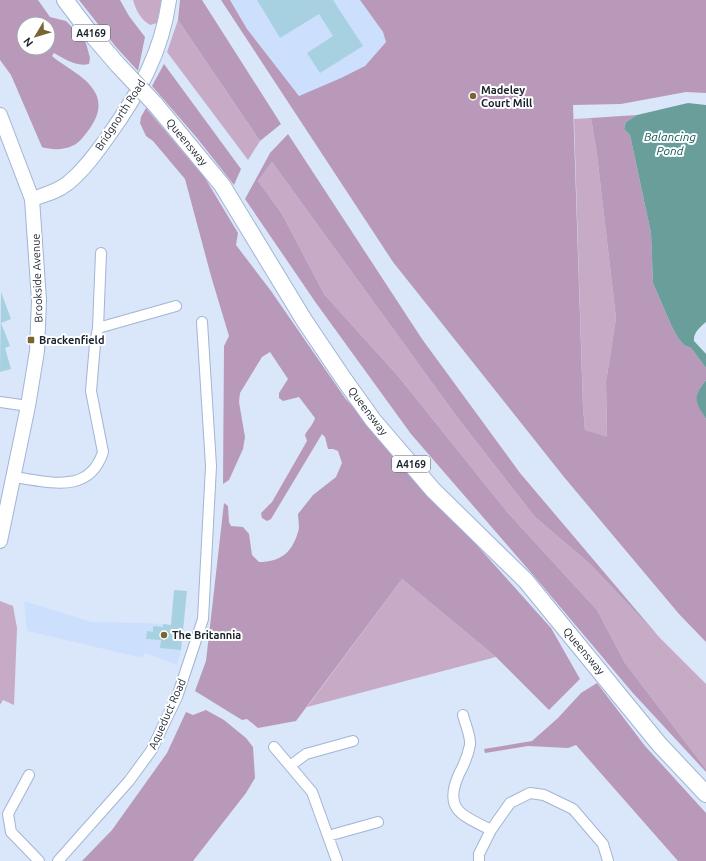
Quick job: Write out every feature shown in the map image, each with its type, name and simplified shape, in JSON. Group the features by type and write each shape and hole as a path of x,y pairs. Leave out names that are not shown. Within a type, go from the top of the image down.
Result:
{"main road":[{"name":"Queensway","path":"65,0 87,29 118,65 155,104 222,185 304,320 373,420 433,490 526,581 659,744 706,794"}],"street":[{"name":"Bridgnorth Road","path":"32,199 52,192 67,183 97,151 118,123 137,93 158,48 169,0"},
{"name":"Brookside Avenue","path":"0,115 32,199 39,300 37,351 28,406 0,540"},
{"path":"13,477 70,483 84,478 94,470 103,452 91,391 95,344 98,328 101,253"},
{"path":"98,328 176,306"},
{"name":"Aqueduct Road","path":"58,861 129,780 151,751 177,697 203,619 211,466 202,322"},
{"path":"0,402 28,406"},
{"path":"463,715 470,743 467,757 454,786 452,799 465,817 491,830"},
{"path":"290,766 306,754 353,741"},
{"path":"274,747 312,792 337,861"},
{"path":"29,775 8,814 11,832 39,861"},
{"path":"479,861 479,854 491,830 510,803 530,793 544,795 573,809 603,844 608,861"},
{"path":"328,836 378,822"}],"shaded area":[{"path":"0,0 38,0 49,16 16,16 16,56 52,56 88,83 96,94 98,100 98,111 91,127 74,145 61,149 42,147 11,75 0,60"},
{"path":"79,0 120,0 129,16 145,37 138,71 116,47"},
{"path":"133,0 161,0 157,23 150,25 144,20 137,11"},
{"path":"180,0 202,0 281,124 260,141 178,20"},
{"path":"221,0 230,0 247,29 299,96 365,66 386,42 383,32 360,0 706,0 706,93 686,92 621,104 573,105 585,430 607,437 606,382 616,318 597,155 591,118 637,115 626,122 624,129 630,135 651,233 653,283 678,338 684,345 691,348 706,368 706,380 699,390 697,399 706,419 706,642 679,614 564,477 393,262"},
{"path":"230,0 360,0 383,32 386,42 365,66 299,96 247,29"},
{"path":"56,18 66,21 77,32 86,43 90,58 89,64 84,65 66,60 56,54"},
{"path":"178,20 260,141 248,160 167,52"},
{"path":"164,64 241,169 234,185 197,138 152,86"},
{"path":"146,108 205,178 238,233 236,245 271,291 345,398 551,628 580,679 549,710 496,657 402,579 296,721 258,728 247,719 242,720 195,691 206,661 224,503 228,506 229,522 231,526 243,527 249,534 252,555 259,562 266,562 279,558 289,551 299,530 298,514 313,495 336,477 342,463 338,451 328,449 325,437 322,434 271,519 267,521 262,518 261,513 272,502 307,441 305,435 315,418 299,397 283,401 279,398 279,393 288,379 270,352 262,357 240,393 239,402 245,437 243,449 229,480 223,484 224,346 229,336 185,179 153,141 146,136 140,123 141,117"},
{"path":"591,118 597,155 616,318 606,382 607,438 585,430 583,407 574,119"},
{"path":"288,134 422,339 520,473 659,637 590,564 535,517 457,417 272,162 258,181 282,214 324,294 398,376 508,513 597,610 625,663 706,769 706,772 632,692 411,434 316,303 245,199 270,153"},
{"path":"272,162 457,417 535,517 590,564 706,684 706,769 625,663 597,610 508,513 398,376 324,294 282,214 258,181"},
{"path":"402,579 496,657 307,707"},
{"path":"0,601 13,606 17,628 14,705 3,700 0,705"},
{"path":"24,601 92,622 174,625 181,650 177,665 145,653 143,658 27,631"},
{"path":"597,683 645,746 706,813 706,861 678,861 576,745 568,748 528,746 485,753 484,749 532,741 558,718 581,693"},
{"path":"206,710 224,720 246,738 253,747 255,778 246,793 193,861 82,861 112,830 167,753 186,712 193,715"}],"water":[{"name":"Balancing Pond","path":"688,103 706,105 706,322 697,330 694,341 706,354 706,368 691,348 684,345 678,338 653,283 651,233 630,135 624,129 626,122 637,115"},
{"path":"706,380 706,419 697,404 697,395"}],"building":[{"path":"257,0 333,0 363,46 320,73 307,53 333,36 319,14 280,38"},
{"path":"1,292 11,319 1,323 10,346 5,348 11,369 0,372"},
{"path":"174,590 187,591 181,650 160,648 161,640 146,639 147,631 153,632 153,626 163,627 163,624 171,625"}],"place":[{"name":"Madeley Court Mill","path":"473,96"},
{"name":"Brackenfield","path":"31,340"},
{"name":"The Britannia","path":"164,635"}]}
